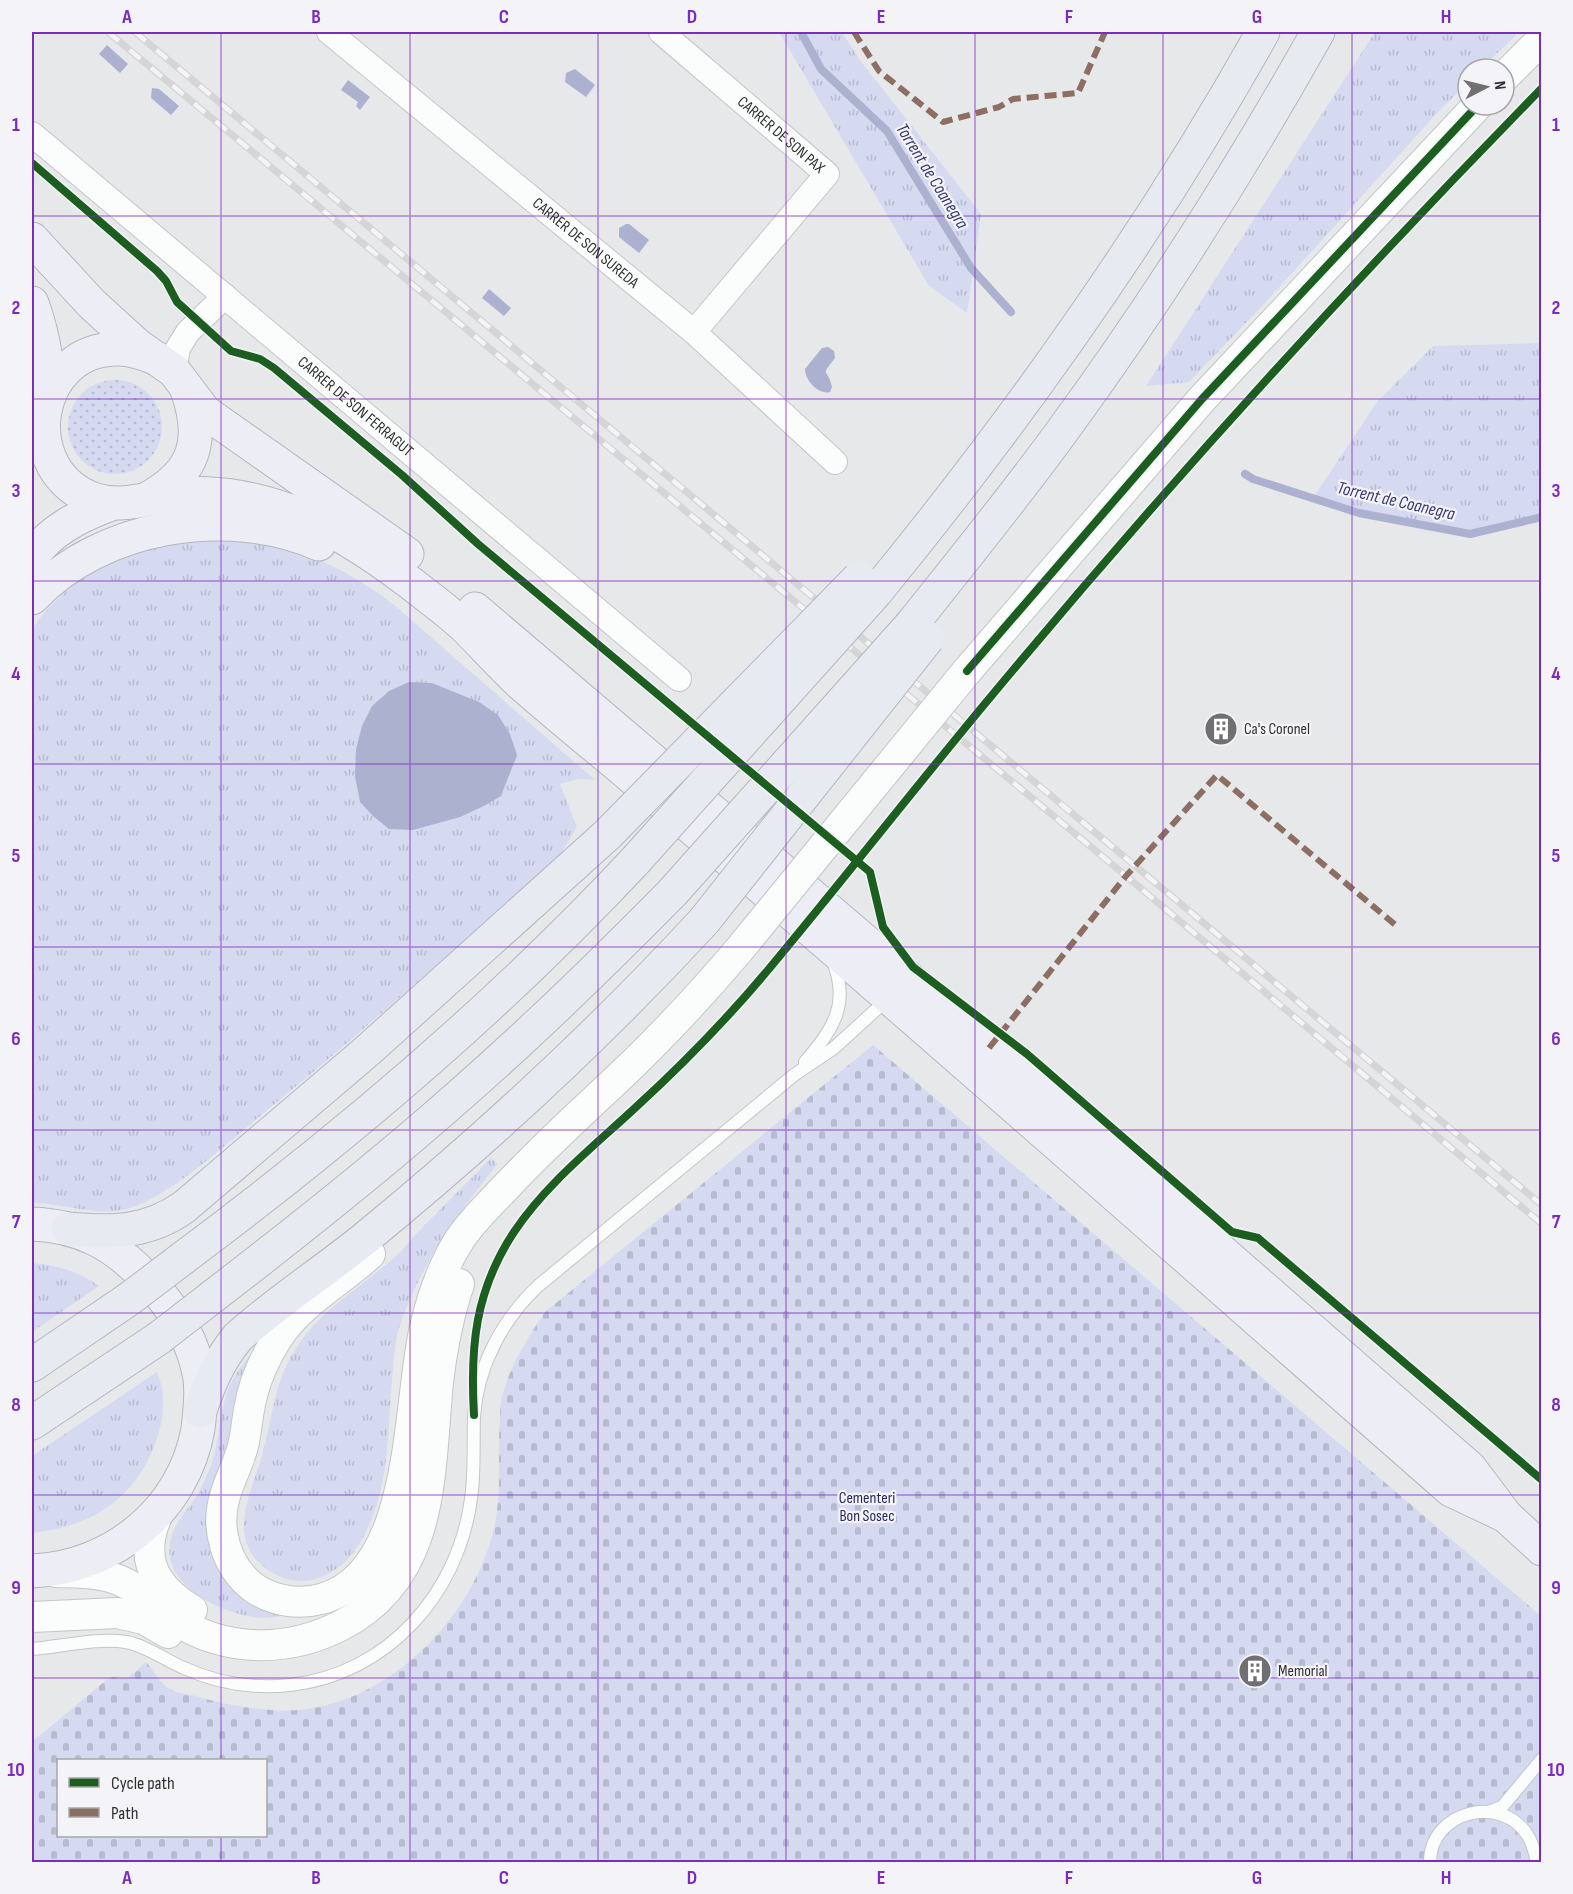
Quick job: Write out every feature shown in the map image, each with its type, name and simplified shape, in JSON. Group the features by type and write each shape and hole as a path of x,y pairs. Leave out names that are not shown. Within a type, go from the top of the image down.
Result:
{"highway":[{"path":"68,1229 99,1232 129,1230 149,1226 174,1214 366,1052 608,834 867,585 953,496 1017,413 1135,243 1190,157 1263,32"},
{"path":"200,1411 222,1358 238,1337 362,1241 436,1178 597,1034 704,921 920,631 1065,427 1183,256 1238,169 1318,32"},
{"path":"32,1365 129,1299 267,1195 397,1087 546,952 636,860 867,585"},
{"path":"32,1423 159,1338 213,1297 376,1167 452,1102 594,972 920,631"}],"main road":[{"path":"32,239 92,304 137,345 173,373 205,412 380,534 426,569 914,982 1470,1468 1506,1516 1540,1551"},
{"path":"32,303 48,371 37,419 32,467"},
{"path":"111,504 91,498 74,489 58,474 48,456 37,419 60,376 76,361 96,352 117,349 136,351 173,373 194,408 197,430 193,452 182,472 166,488 147,499"},
{"path":"32,557 44,542 66,525 91,511 111,504 193,494 222,496 279,507 318,524 366,551 398,573 460,622 518,681"},
{"path":"32,598 50,582 98,550 136,535 188,526 225,525 270,529 315,542 362,564 518,681 820,936 1451,1490 1506,1516"},
{"path":"32,1224 68,1229 94,1238 113,1248 132,1264 171,1308 193,1352 200,1380 200,1411 195,1441 185,1470 170,1497 150,1521 126,1541 99,1556 70,1566 36,1571"}],"street":[{"name":"CARRER DE SON SUREDA","path":"329,32 694,332 835,462"},
{"name":"CARRER DE SON PAX","path":"660,32 827,174 694,332"},
{"path":"1516,65 1542,39"},
{"path":"36,1571 97,1575 119,1581 127,1584 172,1619 189,1628 217,1639 249,1645 297,1642 318,1636 345,1623 368,1607 392,1584 413,1550 427,1507 420,1349 441,1276 459,1240 534,1156 671,1025 739,950 967,671 1203,399 1467,117"},
{"name":"CARRER DE SON FERRAGUT","path":"32,135 679,679"},
{"path":"173,373 178,348 188,332 225,296"},
{"path":"424,1427 389,1528 367,1566 344,1588 325,1598 312,1601 287,1601 254,1588 237,1570 222,1535 222,1509 244,1445 252,1395 262,1366 281,1333 295,1316 381,1244 436,1178"},
{"path":"160,1509 153,1524 148,1546 154,1574 168,1593 204,1616 236,1627 273,1630 306,1624 338,1610 358,1597 384,1569 396,1550 407,1524 414,1495 424,1427"},
{"path":"32,1617 102,1612 131,1615 144,1619 201,1649 248,1659 282,1659 303,1655 343,1640 368,1625 396,1599 414,1577 431,1544 439,1512 442,1486 424,1427"}],"lane":[{"path":"794,1075 825,1038 838,1010 838,980 833,962 820,936"},
{"path":"32,1649 106,1641 127,1642 210,1678 238,1684 267,1686 293,1684 341,1672 369,1659 393,1643 428,1606 446,1578 459,1548 471,1498 474,1415 480,1381 491,1352 518,1306 538,1286 794,1075 834,1048 880,1005 898,1005"},
{"path":"1491,1811 1502,1807 1542,1759"},
{"path":"1430,1863 1435,1840 1445,1827 1459,1817 1475,1811 1491,1811 1517,1823 1538,1842 1536,1863"}],"green space":[{"path":"779,32 842,32 859,59 981,214 967,313 929,286"},
{"path":"1375,32 1519,32 1493,57 1456,57 1456,94 1264,304 1189,382 1146,386"},
{"path":"1541,343 1541,517 1470,534 1359,513 1313,498 1377,402 1433,346"},
{"path":"115,380 133,384 148,394 158,409 162,427 158,445 148,460 133,470 115,474 97,470 82,460 72,445 68,427 72,409 82,394 97,384"},
{"path":"199,540 255,543 279,547 324,562 346,573 393,604 595,780 578,779 560,784 577,827 562,852 375,1019 198,1168 164,1192 130,1208 118,1211 93,1211 32,1203 32,629 66,591 105,566 150,549"},
{"name":"Cementeri Bon Sosec","path":"873,1045 1541,1616 1541,1862 32,1862 32,1742 110,1677 128,1678 146,1662 163,1684 178,1692 252,1708 311,1709 348,1698 383,1681 415,1657 443,1628 466,1595 484,1560 495,1524 499,1485 501,1400 514,1363 545,1312"},
{"path":"491,1158 497,1164 454,1222 429,1262 407,1305 399,1328 394,1354 385,1468 375,1511 366,1531 350,1556 326,1575 312,1580 299,1581 274,1574 253,1555 246,1541 244,1526 249,1494 260,1463 277,1390 287,1364 314,1325 397,1255"},
{"path":"32,1263 67,1270 99,1286 32,1332"},
{"path":"250,1355 253,1358 208,1511 282,1614 282,1616 268,1618 254,1617 224,1609 195,1593 182,1582 174,1569 170,1554 173,1532 199,1491 212,1462 228,1390"},
{"path":"157,1372 163,1399 161,1426 146,1464 135,1481 122,1495 91,1517 53,1530 32,1533 32,1456"}],"shaded area":[{"path":"107,45 128,64 120,73 99,54"},
{"path":"575,69 595,85 586,97 565,82 566,73"},
{"path":"348,80 370,97 360,110 356,106 358,102 341,90"},
{"path":"152,88 159,89 179,106 171,115 151,98"},
{"path":"626,224 649,240 639,253 619,237 619,228"},
{"path":"489,289 511,308 504,316 482,298"},
{"path":"828,347 834,351 835,358 826,371 832,387 830,392 826,392 817,389 810,382 805,369 822,348"},
{"path":"409,682 432,683 479,702 498,715 510,734 517,755 501,796 484,806 460,817 413,830 389,829 360,802 355,776 356,749 362,726 372,706 389,691"}],"waterway":[{"name":"Torrent de Coanegra","path":"801,32 821,69 887,131 971,268 1011,312"},
{"name":"Torrent de Coanegra","path":"1245,474 1253,479 1359,513 1470,534 1542,517"}],"railway":[{"path":"108,32 1542,1224"},
{"path":"135,32 1542,1205"}],"marked path":[{"path":"854,32 879,71 943,122 999,107 1013,99 1078,93 1105,32"},
{"path":"989,1048 1126,876 1217,775 1399,928"}],"cycle path":[{"path":"474,1415 473,1366 483,1298 501,1254 527,1214 555,1182 670,1075 737,1006 993,694 1125,539 1330,310 1542,88"},
{"path":"967,671 1202,399 1467,117"},
{"path":"32,163 157,271 166,281 177,302 231,351 260,359 274,368 402,475 478,544 870,872 883,927 913,967 1027,1054 1232,1232 1258,1238 1542,1480"}],"place":[{"name":"Ca's Coronel","path":"1221,729"},
{"name":"Memorial","path":"1255,1671"}]}
